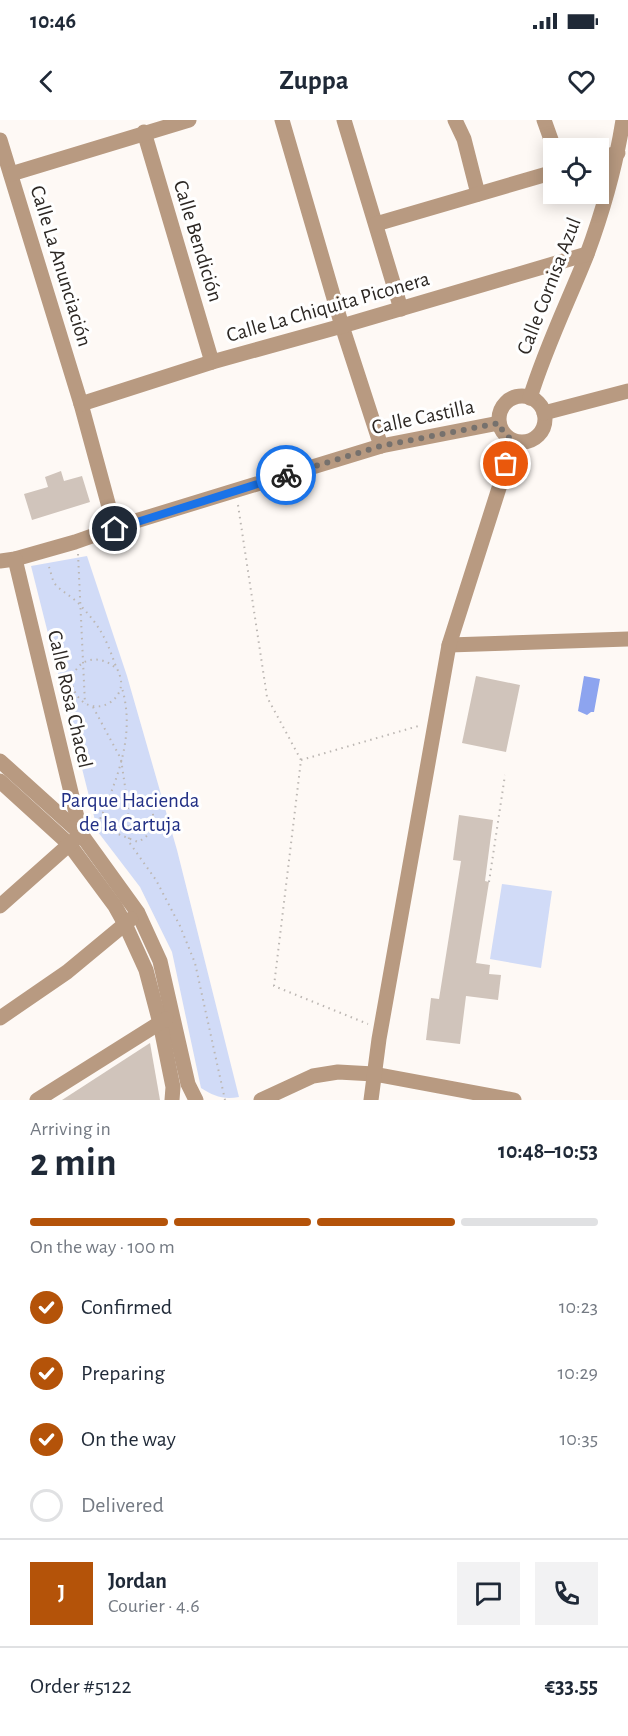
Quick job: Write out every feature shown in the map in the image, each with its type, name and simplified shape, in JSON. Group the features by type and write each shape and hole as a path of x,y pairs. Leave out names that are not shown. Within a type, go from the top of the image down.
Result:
{"street":[{"path":"11,174 189,120"},
{"path":"282,120 342,326 381,446"},
{"path":"344,120 401,309"},
{"path":"455,120 464,138 478,194"},
{"path":"544,120 550,138"},
{"name":"Calle Cornisa Azul","path":"530,398 538,370 587,254 618,153 623,120"},
{"name":"Calle Bendición","path":"144,132 212,362"},
{"name":"Calle La Anunciación","path":"0,140 81,404 115,529"},
{"path":"609,155 618,153"},
{"path":"376,224 543,175"},
{"name":"Calle La Chiquita Piconera","path":"81,404 212,362 587,254"},
{"path":"544,413 628,391"},
{"path":"523,396 537,401 544,413 544,428 540,434 528,442 514,441 504,434 499,423 500,411 509,400 523,396"},
{"name":"Calle Castilla","path":"8,560 381,446 499,423"},
{"path":"371,1100 381,1030 449,645 514,441"},
{"name":"Calle Rosa Chacel","path":"8,560 75,839"},
{"path":"535,642 565,634 628,628"},
{"path":"449,645 628,639"},
{"path":"0,761 75,839 138,913 160,961 174,1014 188,1084 196,1100"},
{"path":"0,781 75,839 125,924 146,970 173,1087 172,1100"},
{"path":"0,906 75,839"},
{"path":"0,1017 67,972 138,913"},
{"path":"37,1100 174,1014"},
{"path":"261,1100 313,1076 338,1072 374,1074 514,1100"}],"path":[{"path":"235,490 267,697 301,760 274,986 381,1030"},
{"path":"78,554 85,704"},
{"path":"49,567 54,583 80,604 106,638 120,677 125,701 126,743 105,806 99,821 75,839"},
{"path":"117,669 108,661 95,658 83,662 75,671 72,684 76,696 85,704 93,707 108,704 119,693 121,685"},
{"path":"93,707 121,761 129,840 156,880 180,926 195,963 225,1100"},
{"path":"301,760 435,721"},
{"path":"489,882 505,775"},
{"path":"99,821 113,832 138,842 148,836 155,820 151,804 136,795 126,795 105,806"}],"green space":[{"name":"Parque Hacienda de la Cartuja","path":"87,556 127,676 177,850 239,1097 219,1097 201,1088 172,952 140,887 98,832 31,566"},
{"path":"502,884 552,891 541,968 490,959"}],"water":[{"path":"584,676 600,679 594,712 587,715 578,711"}],"building":[{"path":"61,471 64,481 82,476 90,502 32,520 24,494 48,487 45,477"},
{"path":"476,676 520,685 506,752 462,743"},
{"path":"459,815 493,820 485,881 489,882 476,963 490,965 489,974 501,975 498,1000 466,996 460,1044 426,1040 431,998 439,999 461,861 453,860"},
{"path":"150,1043 160,1100 62,1100"}],"way so far":[{"path":"286,475 381,446 499,423 504,434 514,441 506,464"}],"route":[{"path":"115,529 286,475"}]}
